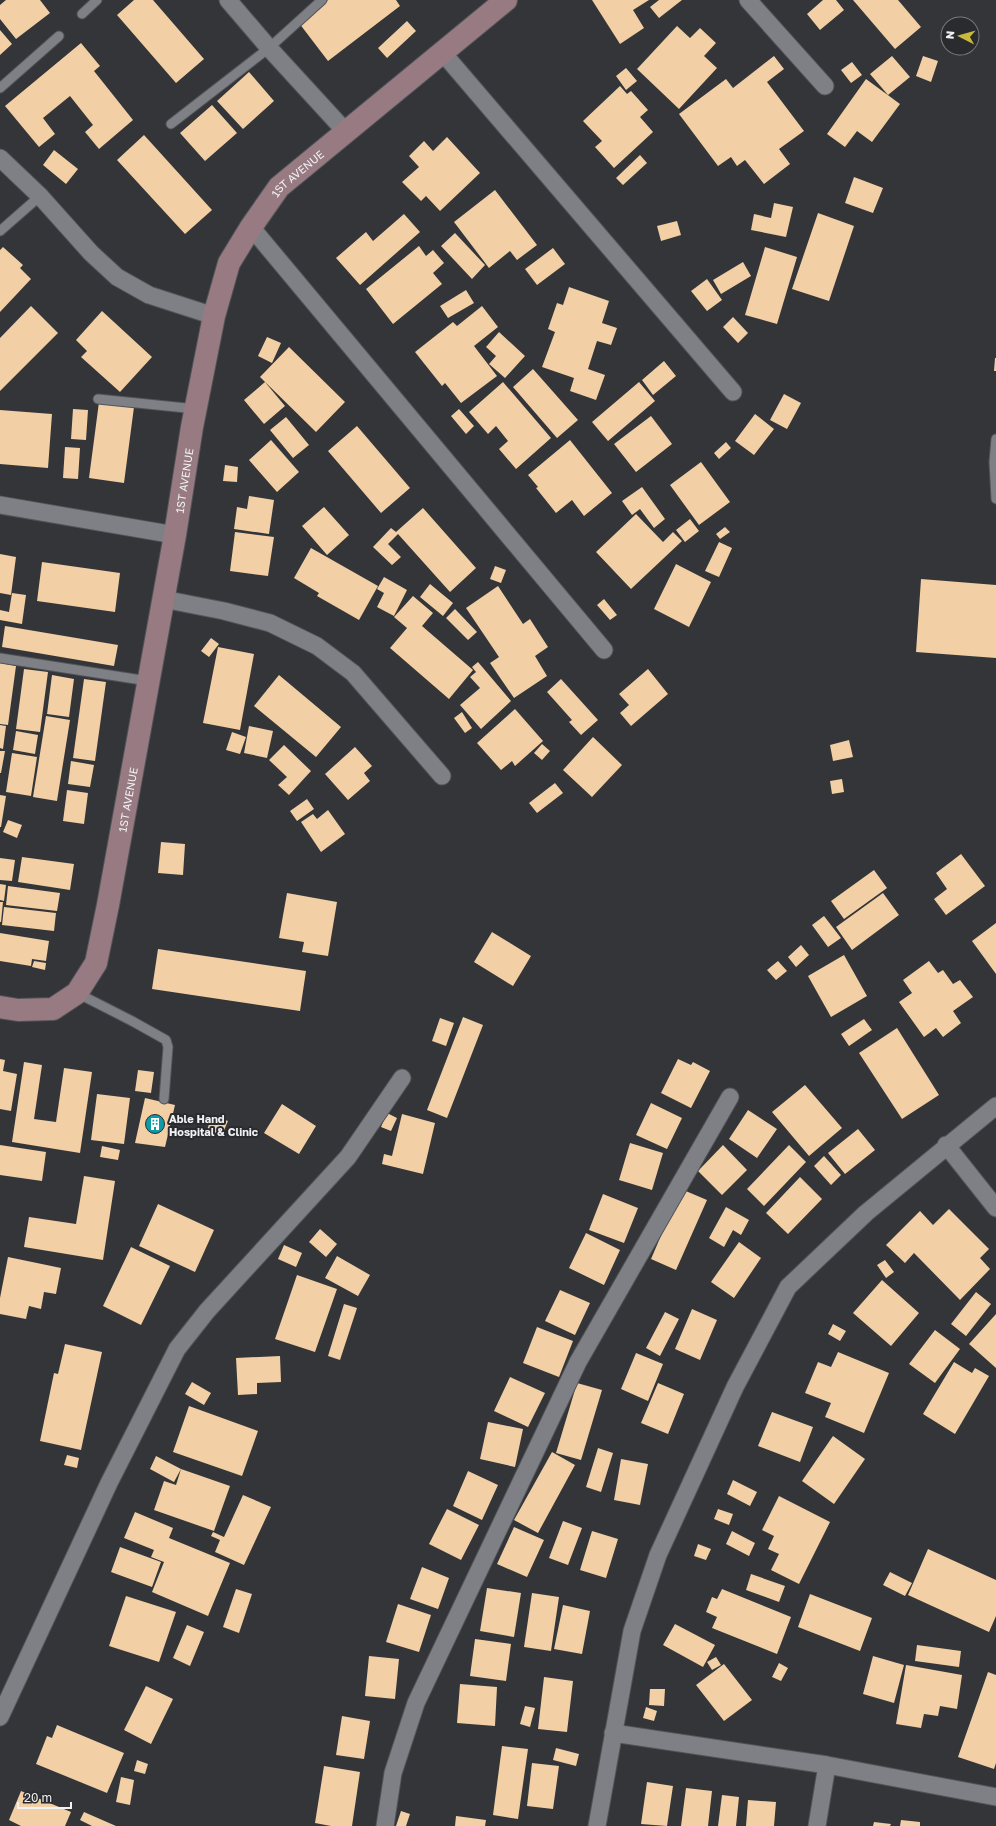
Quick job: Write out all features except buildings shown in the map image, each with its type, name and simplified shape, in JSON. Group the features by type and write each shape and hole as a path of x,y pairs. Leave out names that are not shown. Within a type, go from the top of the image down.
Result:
{"street":[{"path":"228,0 269,48 346,132"},
{"name":"1ST AVENUE","path":"0,1007 18,1010 53,1009 78,993 96,963 175,536 196,409 214,316 229,263 251,227 279,187 506,0"},
{"path":"748,0 824,86"},
{"path":"443,53 733,392"},
{"path":"0,158 40,196 91,253 117,277 149,294 214,316"},
{"path":"251,227 604,650"},
{"path":"0,505 175,536"},
{"path":"163,599 224,611 270,623 317,646 353,673 442,776"},
{"path":"1,1711 109,1483 178,1349 207,1310 348,1156 368,1130 402,1078"},
{"path":"384,1826 393,1773 416,1704 578,1362 730,1096"},
{"path":"597,1826 632,1631 658,1555 735,1387 788,1287 866,1213 946,1145 996,1106"},
{"path":"946,1145 996,1208"},
{"path":"613,1733 827,1765 996,1797"},
{"path":"817,1826 827,1765"}],"lane":[{"path":"82,14 97,0"},
{"path":"171,124 269,48 322,0"},
{"path":"0,88 59,36"},
{"path":"0,231 40,196"},
{"path":"98,399 196,409"},
{"path":"996,439 994,462 996,499"},
{"path":"0,658 148,681"},
{"path":"78,993 166,1040 168,1047 164,1099"}],"place":[{"name":"Able Hand Hospital & Clinic","path":"155,1124"}]}
